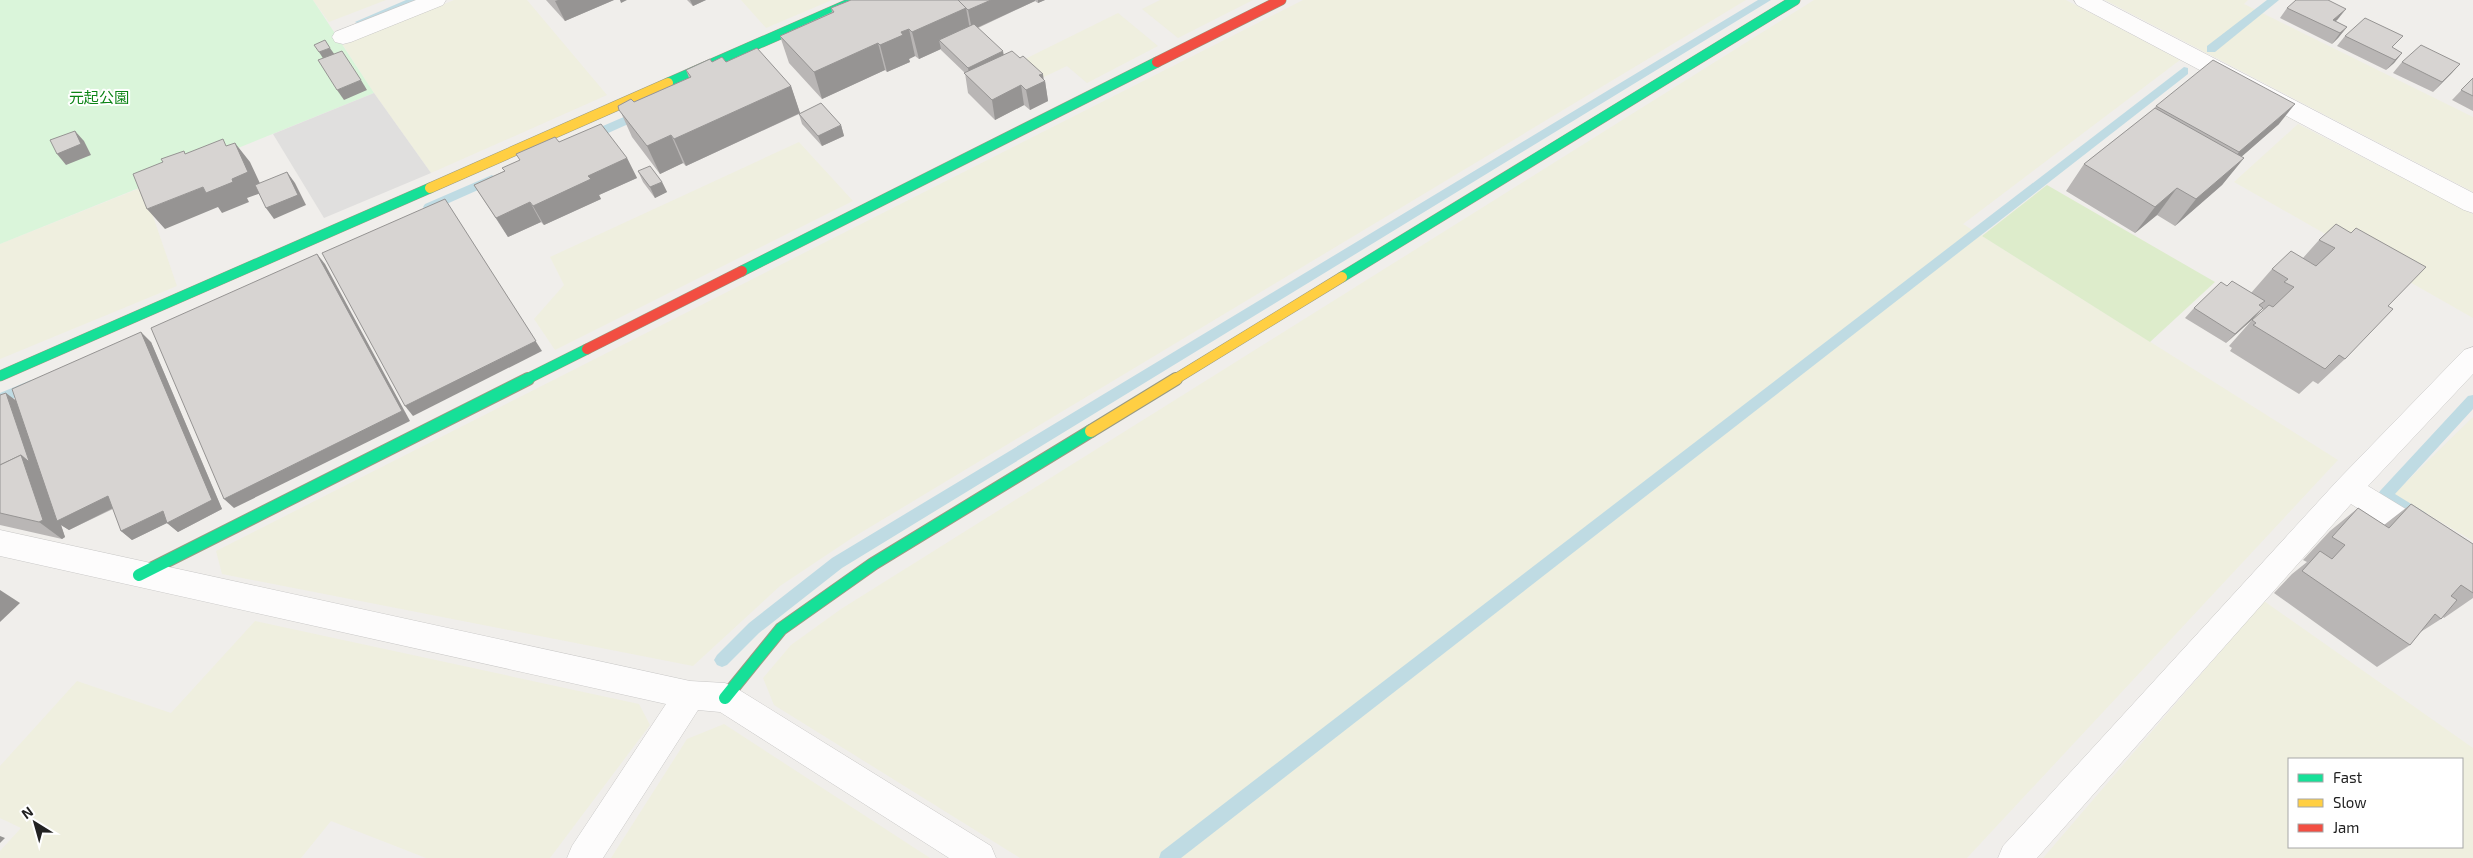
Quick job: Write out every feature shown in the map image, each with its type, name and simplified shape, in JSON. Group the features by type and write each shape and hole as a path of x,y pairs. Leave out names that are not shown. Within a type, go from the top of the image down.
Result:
{"street":[{"path":"343,37 435,0"},
{"path":"0,376 858,0"},
{"path":"140,575 1281,0"},
{"path":"726,698 781,629 873,564 1795,0"},
{"path":"2085,0 2473,204"},
{"path":"2015,858 2348,488 2473,357"},
{"path":"2348,488 2473,565"},
{"path":"0,543 690,695 726,698 980,858"},
{"path":"584,858 690,695"}],"green space":[{"name":"元起公園","path":"0,0 313,0 374,93 0,244"},
{"path":"313,0 386,0 329,22"},
{"path":"454,0 527,0 607,95 431,173 374,93 343,45"},
{"path":"741,0 832,0 766,28"},
{"path":"1160,0 1253,0 1178,38 1142,9"},
{"path":"1303,0 1746,0 852,538 780,586 693,666 222,574 216,551"},
{"path":"1814,0 2066,0 2180,60 1963,224 2338,460 1967,858 1020,858 774,705 763,678 791,645 841,609"},
{"path":"2105,0 2248,0 2244,4 2473,117 2473,192"},
{"path":"1118,13 1158,46 1087,83 1067,66 1044,77 1025,59"},
{"path":"2298,124 2473,214 2473,318 2234,182"},
{"path":"799,142 853,201 555,350 534,319 564,285 550,257"},
{"path":"2047,185 2215,282 2150,342 1982,236"},
{"path":"143,187 177,286 0,359 0,244"},
{"path":"2473,417 2473,541 2394,494"},
{"path":"2264,601 2473,748 2473,858 2043,858"},
{"path":"255,621 639,704 650,725 550,858 426,858 331,821 301,858 0,858 0,851 21,828 0,818 0,766 77,681 171,713"},
{"path":"724,724 930,858 611,858 687,739"}],"shaded area":[{"path":"374,93 431,173 324,218 273,134"}],"building":[{"path":"851,0 958,0 966,8 912,32 909,29 901,32 903,35 880,45 878,43 814,72 780,36 834,12 831,8"},
{"path":"958,0 991,0 968,10"},
{"path":"2296,0 2328,0 2346,9 2333,20 2347,27 2340,33 2287,8"},
{"path":"2365,18 2403,36 2392,47 2402,53 2395,60 2345,36"},
{"path":"974,24 1003,51 968,68 939,40"},
{"path":"325,40 330,48 319,52 314,45"},
{"path":"2421,45 2460,64 2442,82 2402,62"},
{"path":"757,48 791,86 674,139 671,135 647,146 619,110 618,106 631,99 634,102 691,77 686,70 710,59 712,62 722,57 726,62"},
{"path":"342,51 361,80 337,90 318,60"},
{"path":"1012,51 1020,58 1023,56 1043,74 1039,75 1045,81 1026,90 1021,85 992,100 964,73"},
{"path":"2213,60 2295,104 2239,152 2156,106"},
{"path":"2473,78 2473,96 2461,90"},
{"path":"821,103 841,125 818,136 799,114"},
{"path":"2155,108 2244,158 2196,199 2177,188 2155,207 2084,164"},
{"path":"601,124 627,158 588,176 591,179 533,206 530,202 496,218 474,185 505,171 502,168 520,160 516,154 555,137 559,142"},
{"path":"75,131 81,144 57,154 50,140"},
{"path":"223,139 226,146 235,143 248,172 232,179 233,182 206,193 203,187 147,209 133,174 163,162 161,159 184,151 185,154"},
{"path":"650,166 662,182 650,187 638,171"},
{"path":"287,172 298,195 266,208 255,185"},
{"path":"445,199 536,341 405,406 322,253"},
{"path":"2336,224 2351,233 2356,228 2426,267 2388,306 2393,309 2345,359 2339,355 2325,369 2253,325 2256,323 2252,320 2269,305 2273,307 2294,287 2284,282 2288,279 2272,269 2291,251 2316,266 2335,248 2319,240"},
{"path":"317,254 402,411 224,499 151,328"},
{"path":"2232,281 2265,301 2259,305 2263,308 2235,334 2194,308 2221,282 2227,286"},
{"path":"141,332 212,500 167,523 163,511 121,531 108,496 57,521 12,389"},
{"path":"6,393 29,461 21,455 0,465 0,395"},
{"path":"21,455 43,520 39,522 0,513 0,465"},
{"path":"2411,504 2473,544 2473,593 2461,585 2451,596 2457,600 2441,619 2435,614 2410,645 2302,571 2320,551 2332,559 2345,545 2332,537 2358,508 2389,528"}],"waterway":[{"path":"360,22 416,0"},
{"path":"722,660 754,628 837,563 1766,0"},
{"path":"2211,49 2274,0"},
{"path":"1167,858 2184,71"},
{"path":"593,135 640,114"},
{"path":"429,207 492,179"},
{"path":"0,399 31,385"},
{"path":"2421,517 2385,495 2473,400"}],"traffic: fast":[{"path":"668,83 858,0"},
{"path":"1342,277 1795,0"},
{"path":"742,271 1157,62"},
{"path":"0,376 430,188"},
{"path":"139,575 587,349"},
{"path":"725,698 781,629 873,564 1091,431"}],"traffic: slow":[{"path":"430,188 668,83"},
{"path":"1091,431 1342,277"}],"traffic: jam":[{"path":"1157,62 1281,0"},
{"path":"587,349 742,271"}]}
